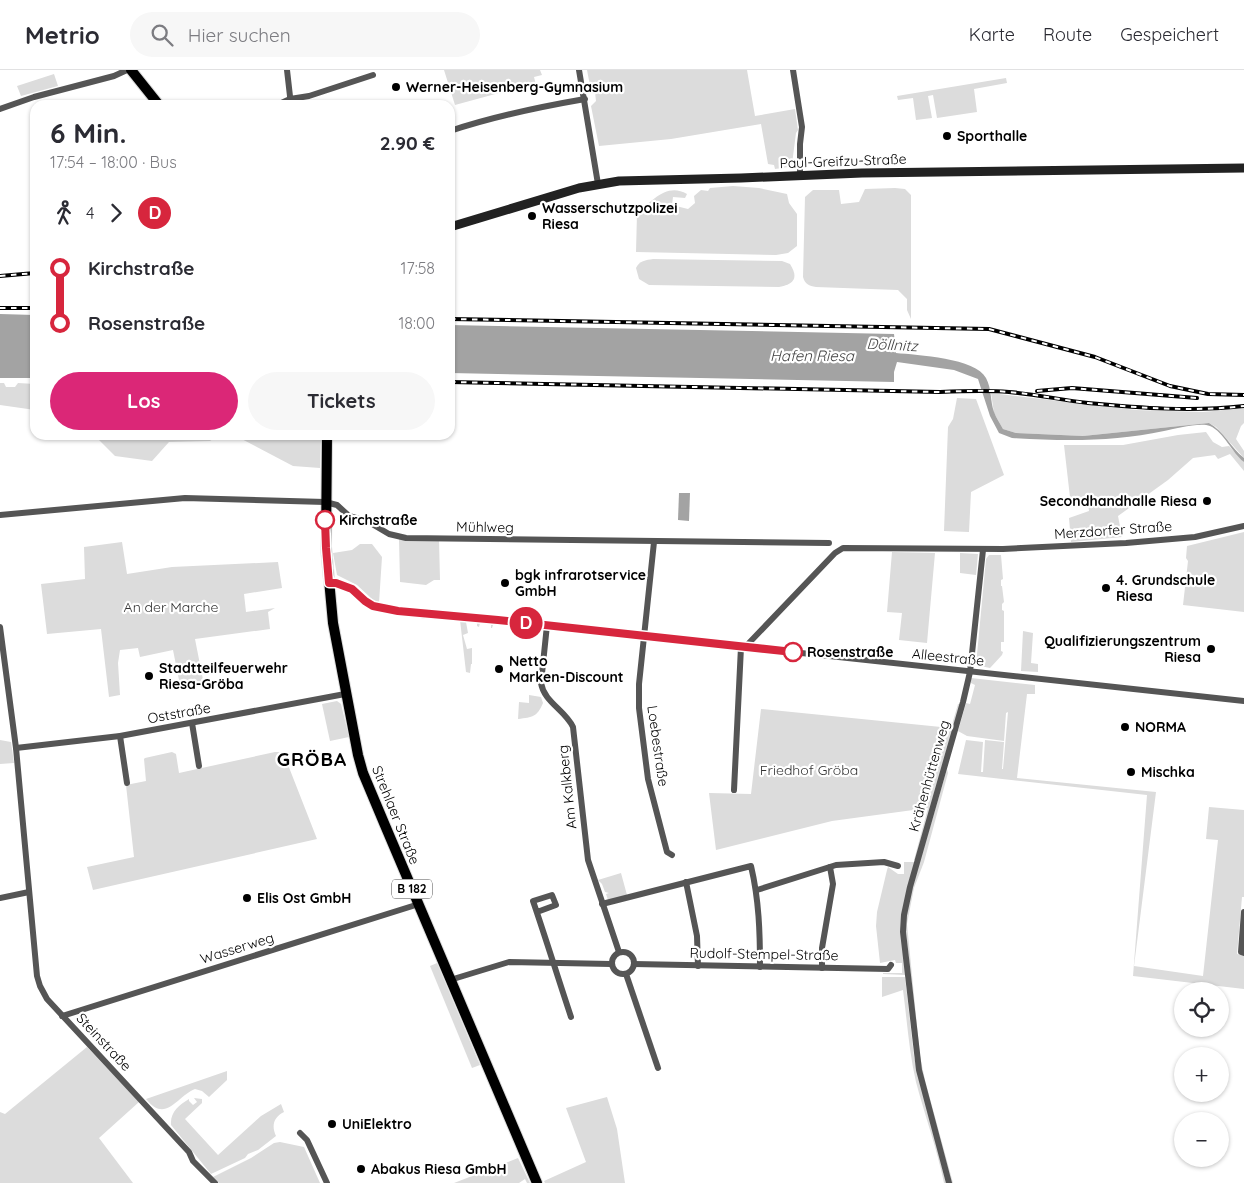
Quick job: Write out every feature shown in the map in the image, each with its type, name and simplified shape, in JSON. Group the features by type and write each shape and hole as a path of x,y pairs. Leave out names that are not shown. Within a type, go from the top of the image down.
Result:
{"main road":[{"path":"131,70 156,100"},
{"name":"Paul-Greifzu-Straße","path":"455,225 564,192 598,184 638,180 959,171 1244,168"},
{"name":"Strehlaer Straße","path":"327,440 326,548 332,623 358,756 363,773 536,1183"}],"street":[{"path":"0,109 34,97 131,70"},
{"path":"287,70 290,100"},
{"path":"579,70 598,184"},
{"path":"793,70 802,127 800,176"},
{"path":"296,100 373,75"},
{"path":"455,129 485,120 585,99"},
{"path":"0,515 185,498 325,502"},
{"name":"Mühlweg","path":"325,502 337,506 349,516 367,521 389,534 406,538 829,543"},
{"name":"Merzdorfer Straße","path":"982,550 1182,538 1212,534 1244,526"},
{"path":"644,636 654,542"},
{"path":"734,790 744,647 835,553 843,548 982,550"},
{"name":"Krähenhüttenweg","path":"949,1183 917,1056 903,932 904,915 910,887 957,726 970,672 982,550"},
{"name":"Alleestraße","path":"329,583 336,583 352,589 373,606 412,613 547,625 1244,700"},
{"name":"Am Kalkberg","path":"547,625 541,683 542,690 547,698 568,718 573,727 587,854 619,952"},
{"name":"Steinstraße","path":"0,627 16,748 37,976 43,993 62,1016 189,1152 193,1161 215,1183"},
{"name":"Loebestraße","path":"644,636 640,684 640,718 653,799 667,852 672,855"},
{"name":"Oststraße","path":"16,748 120,736 345,694"},
{"path":"192,723 199,766"},
{"path":"120,736 127,782"},
{"path":"757,890 836,865 884,862 898,866"},
{"path":"602,904 751,866 757,890 760,924 760,967"},
{"path":"822,968 822,948 833,884 830,867"},
{"path":"686,882 696,927 698,966"},
{"path":"0,898 29,892"},
{"name":"Wasserweg","path":"62,1016 419,904"},
{"path":"537,912 571,1017"},
{"path":"1244,912 1241,952 1244,953"},
{"path":"619,952 631,955 634,964 626,974 616,972 611,964 613,957 619,952"},
{"path":"450,980 510,962 611,964"},
{"name":"Rudolf-Stempel-Straße","path":"634,964 888,969 891,965"},
{"path":"626,974 658,1068"},
{"path":"300,1133 307,1140 327,1183"}],"green space":[{"path":"444,70 540,70 542,75 534,77 536,85 455,105"},
{"path":"587,70 747,70 755,116 795,109 798,130 792,164 788,167 775,169 774,165 768,164 761,124 671,139 599,146 591,106 596,101 595,92 591,91"},
{"path":"54,74 58,86 21,96 17,86"},
{"path":"1006,78 1007,83 974,89 977,112 937,118 933,95 928,96 932,118 916,120 913,98 898,100 897,96"},
{"path":"733,186 759,188 787,194 789,203 797,214 797,246 788,253 776,255 636,252 637,213 660,194 673,190 687,194 685,198 673,197 672,205 688,209 695,203 694,196 701,190 708,191 710,188"},
{"path":"865,189 905,189 911,195 911,319 907,310 907,299 898,290 816,287 808,284 803,277 805,197 813,190 839,190 841,204 859,202"},
{"path":"653,259 782,261 790,264 794,273 794,280 779,287 649,285 639,279 636,268 641,262"},
{"path":"0,383 4,383 6,387 15,387 18,383 30,384 30,409 0,405"},
{"path":"991,393 1136,410 1203,412 1244,408 1244,423 1236,439 1244,451 1244,458 1216,427 1209,423 1083,436 1016,433 1003,429 994,413"},
{"path":"957,398 976,399 1004,475 971,492 969,532 944,531 948,427 953,419"},
{"path":"1206,432 1213,442 1222,447 1229,446 1244,462 1244,471 1230,454 1218,459 1215,455 1193,458 1168,480 1118,516 1122,537 1071,542 1069,518 1089,511 1088,504 1071,506 1064,445 1123,445"},
{"path":"99,440 211,440 169,442 152,461 115,456"},
{"path":"244,440 321,440 320,468 293,466"},
{"path":"1244,532 1244,612 1183,605 1188,561 1186,558 1187,546"},
{"path":"399,539 439,540 440,580 434,580 426,585 400,582"},
{"name":"An der Marche","path":"122,542 127,574 172,567 278,562 282,588 244,594 246,612 275,608 268,612 270,629 195,639 204,685 181,690 173,650 140,657 138,648 120,650 118,663 120,695 109,697 101,629 47,634 41,584 85,579 84,547"},
{"path":"360,544 372,544 382,557 379,603 357,585 337,575 333,553 352,550"},
{"path":"892,552 935,553 927,643 899,640 902,613 887,612"},
{"path":"960,553 978,554 976,575 960,573"},
{"path":"989,555 1001,555 1003,579 1001,580 1001,586 1004,602 1002,610 1004,611 1004,642 1001,642 1001,651 1003,652 990,668 976,665 986,559"},
{"path":"460,620 491,623 493,625 491,628 491,624 480,623 479,627 477,622 466,622 468,633 463,635 467,649 472,648 470,673 466,672"},
{"path":"1023,631 1033,633 1031,663 1038,664 1038,672 1021,671"},
{"path":"971,678 1035,685 1035,694 1027,694 1017,778 1156,792 1134,966 1203,976 1218,840 1206,839 1209,807 1244,810 1244,897 1242,897 1237,954 1244,955 1244,989 1229,987 1229,982 1184,982 1133,976 1147,795 958,774 966,740 983,742 981,772 983,772 985,740 1004,742 1003,769 1008,712 1006,713 1004,741 967,736 958,731 966,703 970,704 975,685 971,683"},
{"path":"529,695 541,697 543,703 534,716 518,719 519,702 529,703"},
{"path":"337,701 341,704 349,737 330,741 322,704"},
{"name":"Friedhof Gröba","path":"958,704 960,704 916,860 914,860 928,808 832,821 716,850 709,793 751,794 761,709 951,728"},
{"path":"0,740 11,742 14,763 0,764"},
{"path":"172,752 176,754 179,773 275,752 283,752 317,839 93,890 87,867 134,857 126,785 146,781 145,758"},
{"path":"947,769 948,773 924,862 914,888 907,924 920,1056 953,1183 951,1183 921,1070 905,923 912,888"},
{"path":"904,862 916,862 904,904 905,975 883,974 902,973 902,963 896,963 895,960 880,963 876,926 877,912 888,867 898,874 904,874"},
{"path":"621,873 627,895 608,900 606,894 609,893 605,892 598,880"},
{"path":"437,963 480,1065 472,1068 430,966"},
{"path":"882,977 905,977 914,1057 946,1183 944,1183 916,1082 903,990 882,997"},
{"path":"87,1047 139,1102 99,1138 133,1183 0,1183 0,1112 5,1114"},
{"path":"227,1071 227,1080 209,1097 202,1091 195,1089 166,1109 153,1106 146,1099"},
{"path":"607,1097 617,1129 625,1183 545,1183 544,1181 586,1162 566,1108"},
{"path":"194,1098 202,1099 202,1103 185,1119 218,1155 261,1116 281,1104 284,1112 274,1122 276,1136 258,1150 248,1154 245,1158 211,1174 171,1125 172,1116 176,1109 189,1099 193,1105 197,1102"},
{"path":"280,1142 304,1147 320,1183 219,1183 213,1177 251,1158 274,1143"},
{"path":"518,1158 530,1183 527,1183 525,1179 519,1183 454,1183"}],"water":[{"path":"0,314 30,315 30,378 0,378"},
{"name":"Hafen Riesa","path":"455,325 894,334 896,353 959,362 980,371 988,382 994,412 1003,429 1016,433 1083,436 1209,423 1219,430 1244,458 1244,462 1220,433 1206,425 1194,425 1145,435 1107,439 1050,440 1012,438 999,433 990,416 978,379 954,370 897,362 894,382 455,373"},
{"path":"679,493 690,493 689,521 678,520"}],"railway":[{"path":"0,276 30,273"},
{"path":"0,308 30,308"},
{"path":"455,319 989,329 1095,357 1170,386 1208,394 1244,395"},
{"path":"455,382 940,392 992,391 1146,408 1205,409 1244,406"},
{"path":"1037,391 1072,388 1197,398"}],"bus line":[{"name":"D","path":"325,520 329,583 336,583 352,589 373,606 412,613 498,620 793,652"}],"place":[{"name":"Werner-Heisenberg-Gymnasium","path":"396,87"},
{"name":"Sporthalle","path":"947,136"},
{"name":"Wasserschutzpolizei Riesa","path":"532,216"},
{"name":"Secondhandhalle Riesa","path":"1207,501"},
{"name":"Kirchstraße","path":"325,520"},
{"name":"bgk infrarotservice GmbH","path":"505,583"},
{"name":"4. Grundschule Riesa","path":"1106,588"},
{"name":"Qualifizierungszentrum Riesa","path":"1211,649"},
{"name":"Rosenstraße","path":"793,652"},
{"name":"Netto Marken-Discount","path":"499,669"},
{"name":"Stadtteilfeuerwehr Riesa-Gröba","path":"149,676"},
{"name":"NORMA","path":"1125,727"},
{"name":"Mischka","path":"1131,772"},
{"name":"Elis Ost GmbH","path":"247,898"},
{"name":"UniElektro","path":"332,1124"},
{"name":"Abakus Riesa GmbH","path":"361,1169"}],"district":[{"name":"GRÖBA","path":"312,759"}],"water label":[{"name":"Döllnitz","path":"892,345"}]}
